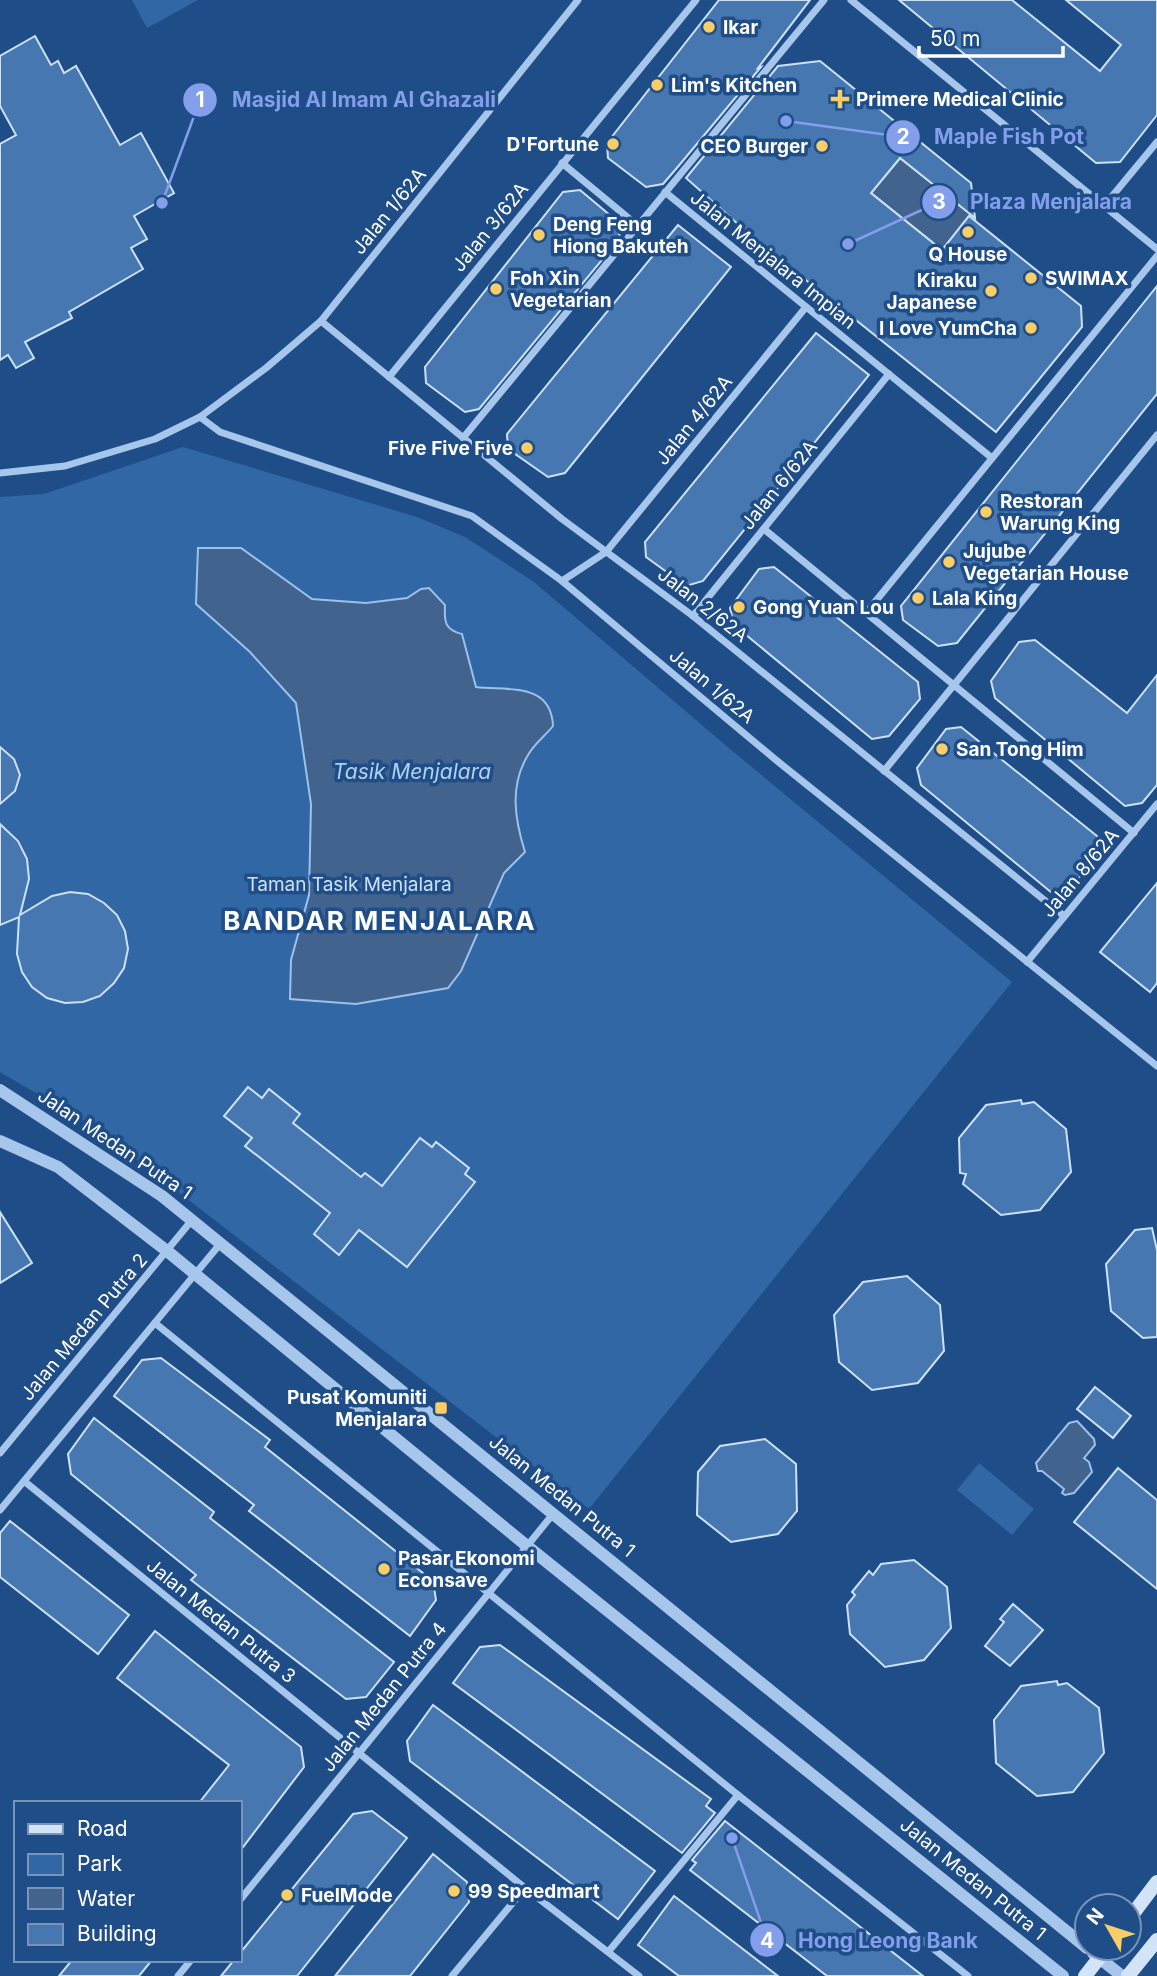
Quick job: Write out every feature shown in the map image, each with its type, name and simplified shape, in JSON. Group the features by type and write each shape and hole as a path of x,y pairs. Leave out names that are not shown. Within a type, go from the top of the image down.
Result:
{"main road":[{"path":"1143,1900 1157,1882"},
{"path":"1128,1976 1157,1940"},
{"path":"1085,1976 1096,1962"}],"street":[{"name":"Jalan 1/62A","path":"0,473 65,466 126,449 200,417 266,368 321,321 578,0"},
{"name":"Jalan 3/62A","path":"389,377 696,0"},
{"path":"463,438 824,0"},
{"path":"850,0 1157,249"},
{"path":"1104,206 1157,142"},
{"path":"562,163 638,226"},
{"name":"Jalan Menjalara Impian","path":"665,192 992,458"},
{"path":"866,613 1157,256"},
{"name":"Jalan 4/62A","path":"562,581 606,552 806,307"},
{"name":"Jalan 2/62A","path":"321,321 463,438 606,552 693,616 1064,916"},
{"name":"Jalan 6/62A","path":"693,616 889,374"},
{"name":"Jalan 1/62A","path":"200,417 220,432 472,516 562,581 776,760 1157,1066"},
{"path":"884,771 1157,435"},
{"path":"764,529 1134,833"},
{"name":"Jalan 8/62A","path":"1027,962 1157,804"},
{"name":"Jalan Medan Putra 1","path":"0,1090 149,1186 1073,1937"},
{"name":"Jalan Medan Putra 1","path":"0,1140 58,1167 197,1274 527,1546 1062,1976"},
{"name":"Jalan Medan Putra 2","path":"0,1453 192,1220"},
{"path":"0,1510 220,1244"},
{"path":"155,1323 738,1795 968,1976"},
{"name":"Jalan Medan Putra 3","path":"24,1481 525,1888 639,1976"},
{"name":"Jalan Medan Putra 4","path":"242,1898 553,1514"},
{"path":"609,1951 738,1795"},
{"path":"452,1976 525,1888"},
{"path":"178,1976 189,1962"},
{"name":"Jalan Medan Putra 1","path":"1110,1962 1122,1976"}],"green space":[{"path":"132,0 198,0 147,28"},
{"name":"Taman Tasik Menjalara","path":"183,447 417,517 465,537 534,582 730,749 1012,982 589,1509 94,1127 0,1072 0,497 44,494"},
{"path":"979,1463 1034,1509 1012,1535 957,1490"}],"water":[{"path":"900,158 971,214 942,250 871,193"},
{"name":"Tasik Menjalara","path":"198,548 241,548 312,599 366,603 407,598 421,589 429,588 445,605 445,621 449,628 462,634 476,687 526,691 545,702 553,726 530,751 522,767 516,791 517,815 525,852 504,873 461,971 448,988 356,1004 290,999 291,960 309,895 311,804 296,703 250,652 196,604"},
{"path":"1077,1421 1094,1439 1095,1445 1084,1458 1089,1462 1092,1472 1074,1493 1065,1495 1062,1493 1064,1489 1042,1471 1038,1471 1036,1463 1069,1423"}],"building":[{"path":"719,0 810,0 758,68 761,67 663,184 646,187 608,158 607,143"},
{"path":"899,0 1012,0 1100,71 1121,45 1066,0 1157,0 1157,115 1120,162 1096,163"},
{"path":"35,36 51,65 58,61 64,73 76,66 120,145 141,133 174,193 134,216 147,239 131,248 143,269 69,312 72,318 25,342 34,358 16,368 8,355 0,360 0,144 16,135 0,106 0,56"},
{"path":"820,61 971,183 975,218 900,158 871,193 942,250 969,216 1081,306 1082,327 996,432 757,241 686,178 778,66"},
{"path":"580,190 617,221 620,238 479,409 465,412 426,383 425,367 563,192"},
{"path":"678,225 731,267 565,473 548,477 508,449 507,434"},
{"path":"1157,286 1157,394 957,643 938,646 903,620 901,606"},
{"path":"816,333 869,375 703,581 686,586 646,557 645,542"},
{"path":"774,567 918,682 920,699 889,736 872,739 734,625 730,608 759,569"},
{"path":"1035,640 1127,713 1157,675 1157,785 1142,803 1125,806 995,698 991,681 1019,642"},
{"path":"961,727 1097,836 1100,852 1069,890 1052,893 921,785 917,768 946,729"},
{"path":"0,747 14,759 20,775 15,791 0,804"},
{"path":"0,824 18,841 27,859 29,879 20,915 52,896 70,892 88,894 117,915 125,931 128,949 124,968 114,983 100,996 83,1002 65,1003 47,998 32,987 22,972 17,954 19,917 0,925"},
{"path":"1157,883 1157,983 1150,992 1100,952"},
{"path":"248,1087 262,1098 269,1089 300,1114 293,1123 361,1177 365,1173 382,1186 420,1138 432,1147 436,1142 469,1168 465,1174 475,1182 407,1267 359,1230 339,1255 314,1234 330,1213 245,1146 252,1138 224,1116"},
{"path":"1021,1100 1022,1104 1034,1102 1066,1129 1071,1172 1040,1210 1001,1215 963,1184 966,1174 960,1173 959,1138 986,1105"},
{"path":"0,1212 32,1263 0,1283"},
{"path":"1152,1228 1157,1250 1157,1337 1143,1338 1111,1311 1106,1264 1135,1230"},
{"path":"907,1276 940,1305 944,1351 918,1383 872,1390 839,1362 834,1315 863,1282"},
{"path":"161,1358 270,1440 265,1447 433,1581 436,1600 410,1636 249,1511 254,1505 114,1396 142,1360"},
{"path":"1095,1387 1131,1416 1113,1438 1077,1409"},
{"path":"94,1418 214,1512 210,1518 394,1662 366,1697 346,1699 191,1580 196,1575 71,1474 68,1454"},
{"path":"765,1439 796,1464 797,1511 778,1534 731,1542 697,1515 698,1472 720,1446"},
{"path":"1118,1468 1157,1500 1157,1589 1074,1522"},
{"path":"10,1521 129,1615 98,1654 0,1577 0,1533"},
{"path":"914,1560 947,1587 951,1628 924,1660 885,1667 850,1634 847,1605 855,1595 852,1592 869,1571 873,1575 881,1564"},
{"path":"1013,1604 1043,1630 1010,1666 985,1646 1004,1622 1000,1619"},
{"path":"155,1631 301,1747 304,1767 242,1848 242,1801 201,1801 229,1765 117,1678"},
{"path":"500,1645 711,1799 706,1806 715,1813 682,1853 453,1683 480,1647"},
{"path":"1057,1681 1058,1685 1067,1683 1099,1708 1104,1753 1073,1792 1037,1796 996,1763 994,1720 1021,1686"},
{"path":"433,1705 655,1871 618,1919 410,1761 407,1741"},
{"path":"372,1811 407,1838 297,1976 221,1976 232,1962 242,1962 242,1951 353,1814"},
{"path":"725,1821 923,1976 827,1976 690,1870 696,1863 692,1860"},
{"path":"433,1854 467,1882 469,1902 410,1976 335,1976"},
{"path":"674,1896 778,1976 679,1976 638,1945"},
{"path":"70,1962 150,1962 139,1976 59,1976"}],"place":[{"name":"Ikar","path":"709,27"},
{"name":"Lim's Kitchen","path":"657,85"},
{"name":"Primere Medical Clinic","path":"840,99"},
{"name":"Maple Fish Pot","path":"786,121"},
{"name":"D'Fortune","path":"613,144"},
{"name":"CEO Burger","path":"822,146"},
{"name":"Masjid Al Imam Al Ghazali","path":"162,203"},
{"name":"Q House","path":"968,232"},
{"name":"Deng Feng Hiong Bakuteh","path":"539,235"},
{"name":"Plaza Menjalara","path":"848,244"},
{"name":"SWIMAX","path":"1031,278"},
{"name":"Foh Xin Vegetarian","path":"496,289"},
{"name":"Kiraku Japanese","path":"991,291"},
{"name":"I Love YumCha","path":"1031,328"},
{"name":"Five Five Five","path":"527,448"},
{"name":"Restoran Warung King","path":"986,512"},
{"name":"Jujube Vegetarian House","path":"949,562"},
{"name":"Lala King","path":"918,598"},
{"name":"Gong Yuan Lou","path":"739,607"},
{"name":"San Tong Him","path":"942,749"},
{"name":"Pusat Komuniti Menjalara","path":"441,1408"},
{"name":"Pasar Ekonomi Econsave","path":"384,1569"},
{"name":"Hong Leong Bank","path":"732,1838"},
{"name":"99 Speedmart","path":"454,1891"},
{"name":"FuelMode","path":"287,1895"}],"district":[{"name":"BANDAR MENJALARA","path":"380,920"}]}
